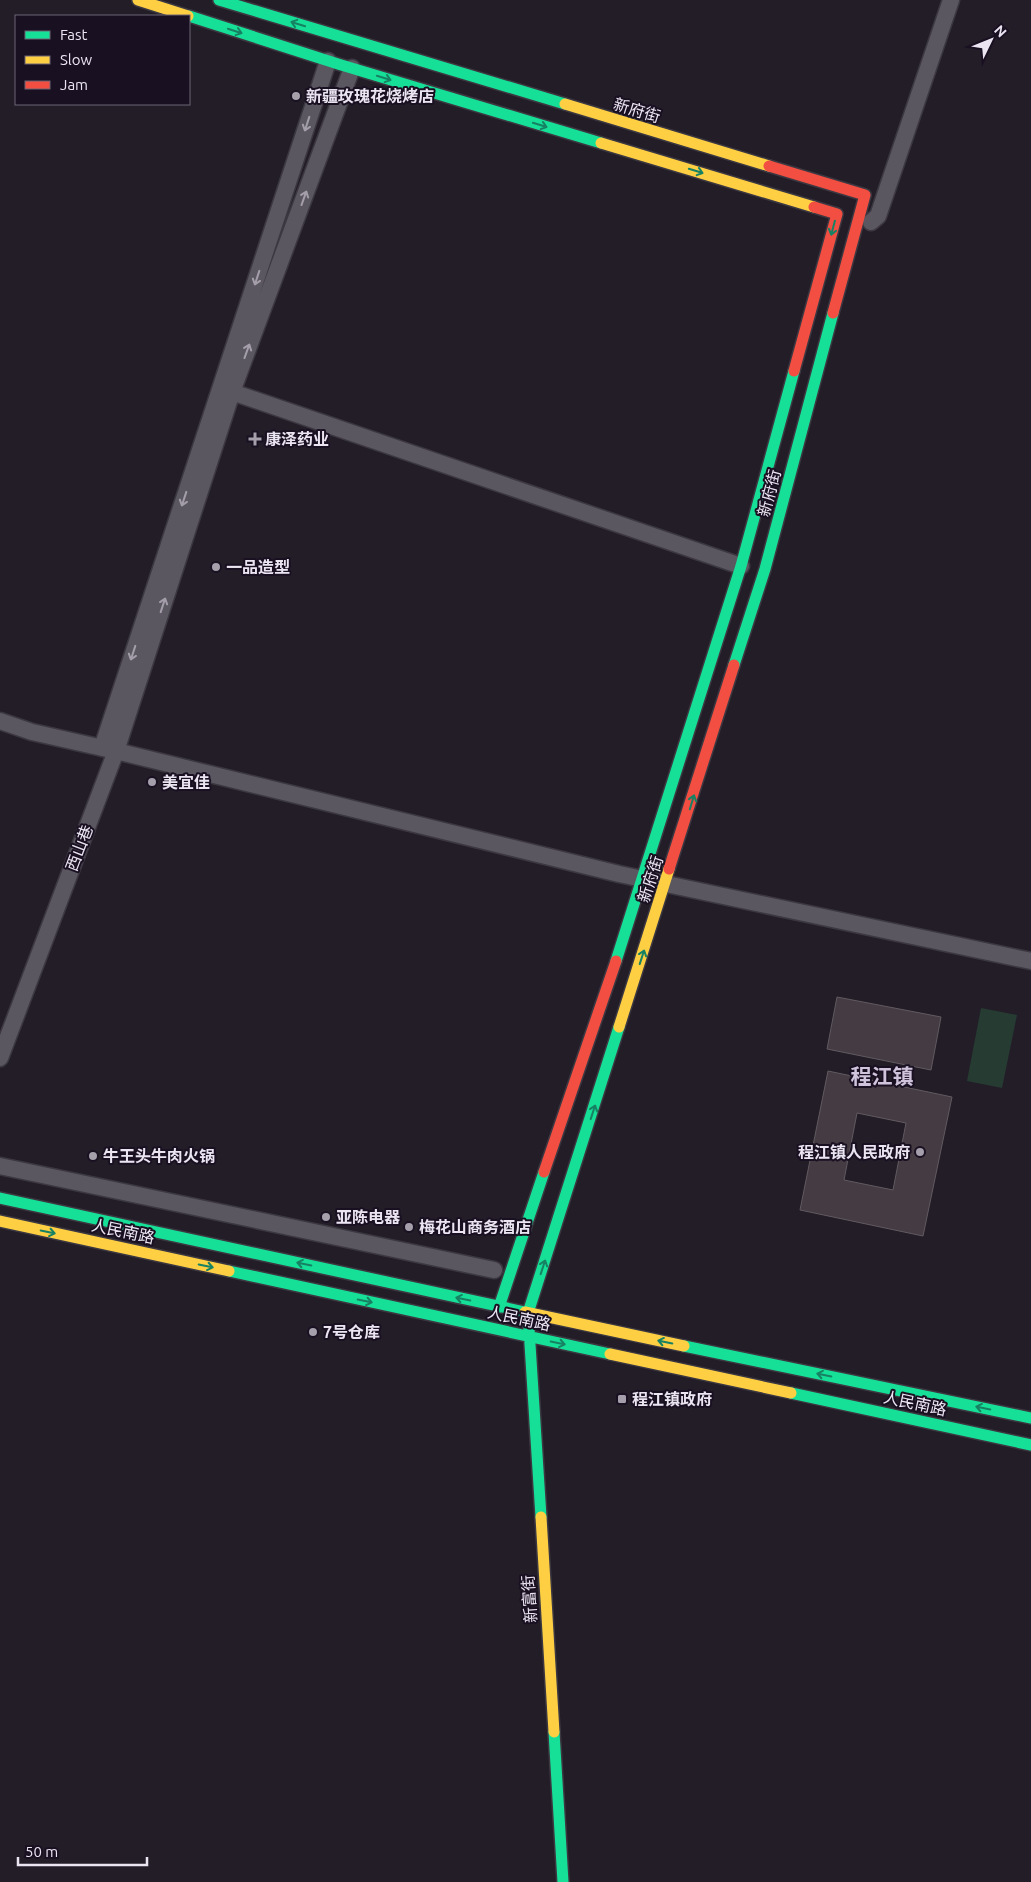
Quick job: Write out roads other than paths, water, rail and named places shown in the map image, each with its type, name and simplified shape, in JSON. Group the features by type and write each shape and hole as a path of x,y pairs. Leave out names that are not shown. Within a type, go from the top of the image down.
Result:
{"street":[{"path":"138,0 186,15"},
{"name":"新府街","path":"219,0 865,195 765,569 528,1313"},
{"path":"871,222 878,216 951,0"},
{"path":"190,16 339,64"},
{"path":"109,749 232,392 339,64"},
{"path":"109,749 339,64"},
{"name":"新府街","path":"339,64 837,214 741,566 644,878 499,1307"},
{"path":"232,392 741,566"},
{"path":"0,721 32,732 610,871 1031,961"},
{"name":"西山巷","path":"0,1058 109,749"},
{"path":"0,1166 494,1270"},
{"name":"人民南路","path":"0,1198 499,1307 1031,1418"},
{"name":"人民南路","path":"0,1221 1031,1445"},
{"name":"新富街","path":"528,1313 563,1882"}],"place":[{"name":"新疆玫瑰花烧烤店","path":"296,96"},
{"name":"康泽药业","path":"255,439"},
{"name":"一品造型","path":"216,567"},
{"name":"美宜佳","path":"152,782"},
{"name":"程江镇人民政府","path":"920,1152"},
{"name":"牛王头牛肉火锅","path":"93,1156"},
{"name":"亚陈电器","path":"326,1217"},
{"name":"梅花山商务酒店","path":"409,1227"},
{"name":"7号仓库","path":"313,1332"},
{"name":"程江镇政府","path":"622,1399"}],"district":[{"name":"程江镇","path":"882,1077"}]}
